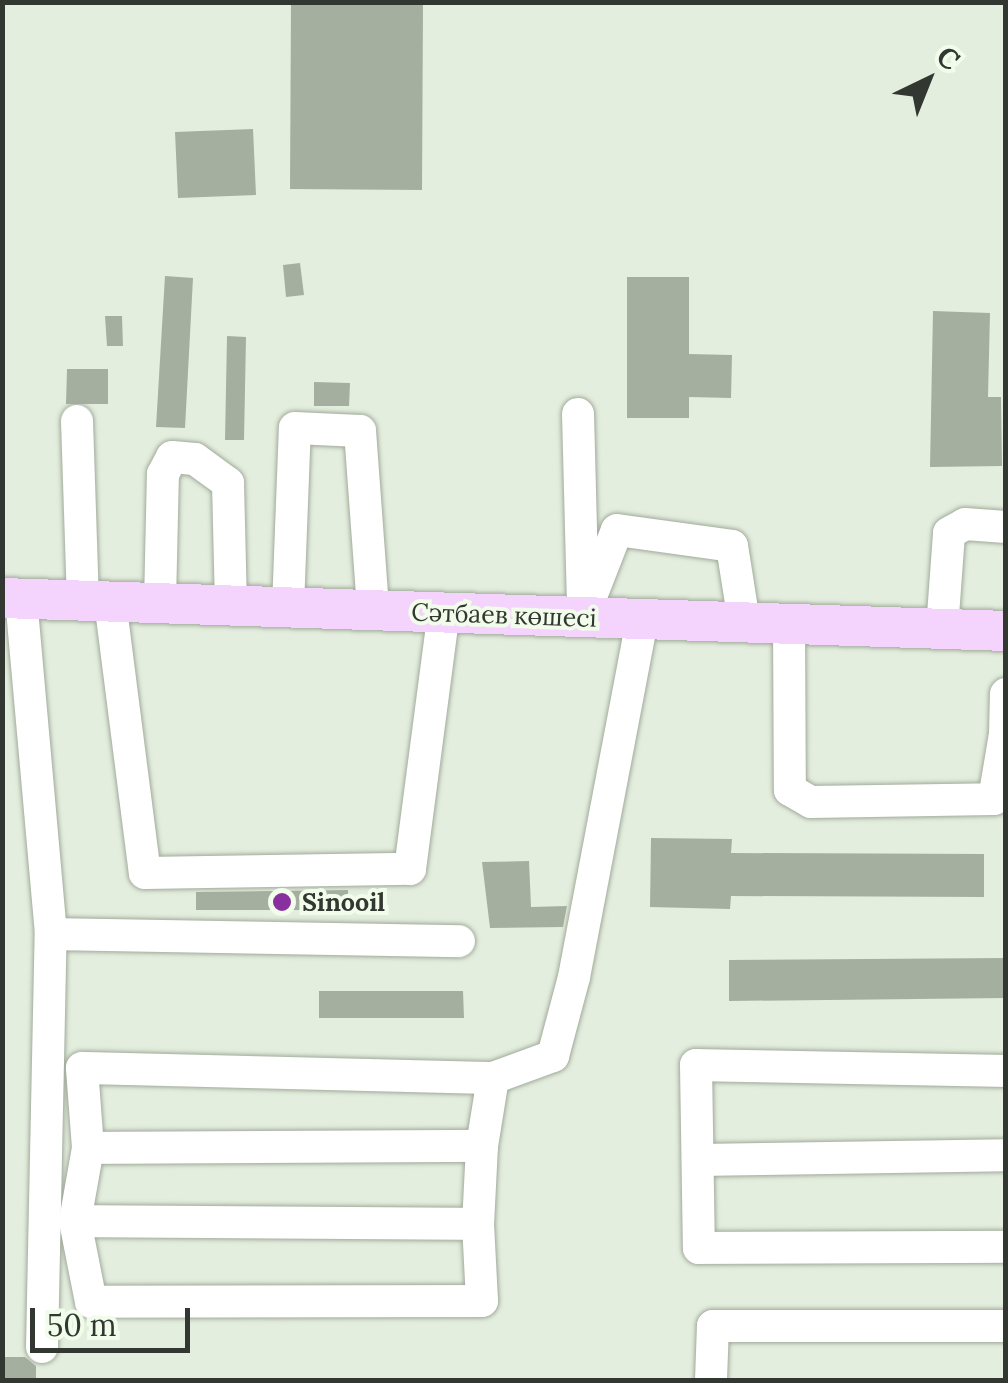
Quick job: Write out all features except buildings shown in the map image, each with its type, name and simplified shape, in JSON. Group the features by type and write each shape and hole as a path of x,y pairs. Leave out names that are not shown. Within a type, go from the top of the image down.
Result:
{"main road":[{"name":"Сәтбаев көшесі","path":"12,598 1006,632"}],"lane":[{"path":"578,414 583,617"},
{"path":"78,421 96,601 146,873 410,868 444,612"},
{"path":"288,607 295,428 360,431 373,610"},
{"path":"160,603 162,474 172,457 195,459 228,483 230,606"},
{"path":"942,629 949,533 965,524 1006,527"},
{"path":"583,617 616,530 732,546 744,622"},
{"path":"12,598 51,934 42,1347"},
{"path":"493,1078 482,1146 478,1224 482,1301 91,1302 75,1221 88,1148 82,1068 493,1078 553,1056 574,977 642,619"},
{"path":"789,624 790,790 811,802 994,799 1005,734 1006,694"},
{"path":"51,934 459,941"},
{"path":"1006,1071 696,1065 699,1248 1006,1248"},
{"path":"88,1148 482,1146"},
{"path":"698,1160 1006,1154"},
{"path":"75,1221 478,1224"},
{"path":"712,1380 713,1326 1006,1326"}],"place":[{"name":"Sinooil","path":"282,902"}]}
